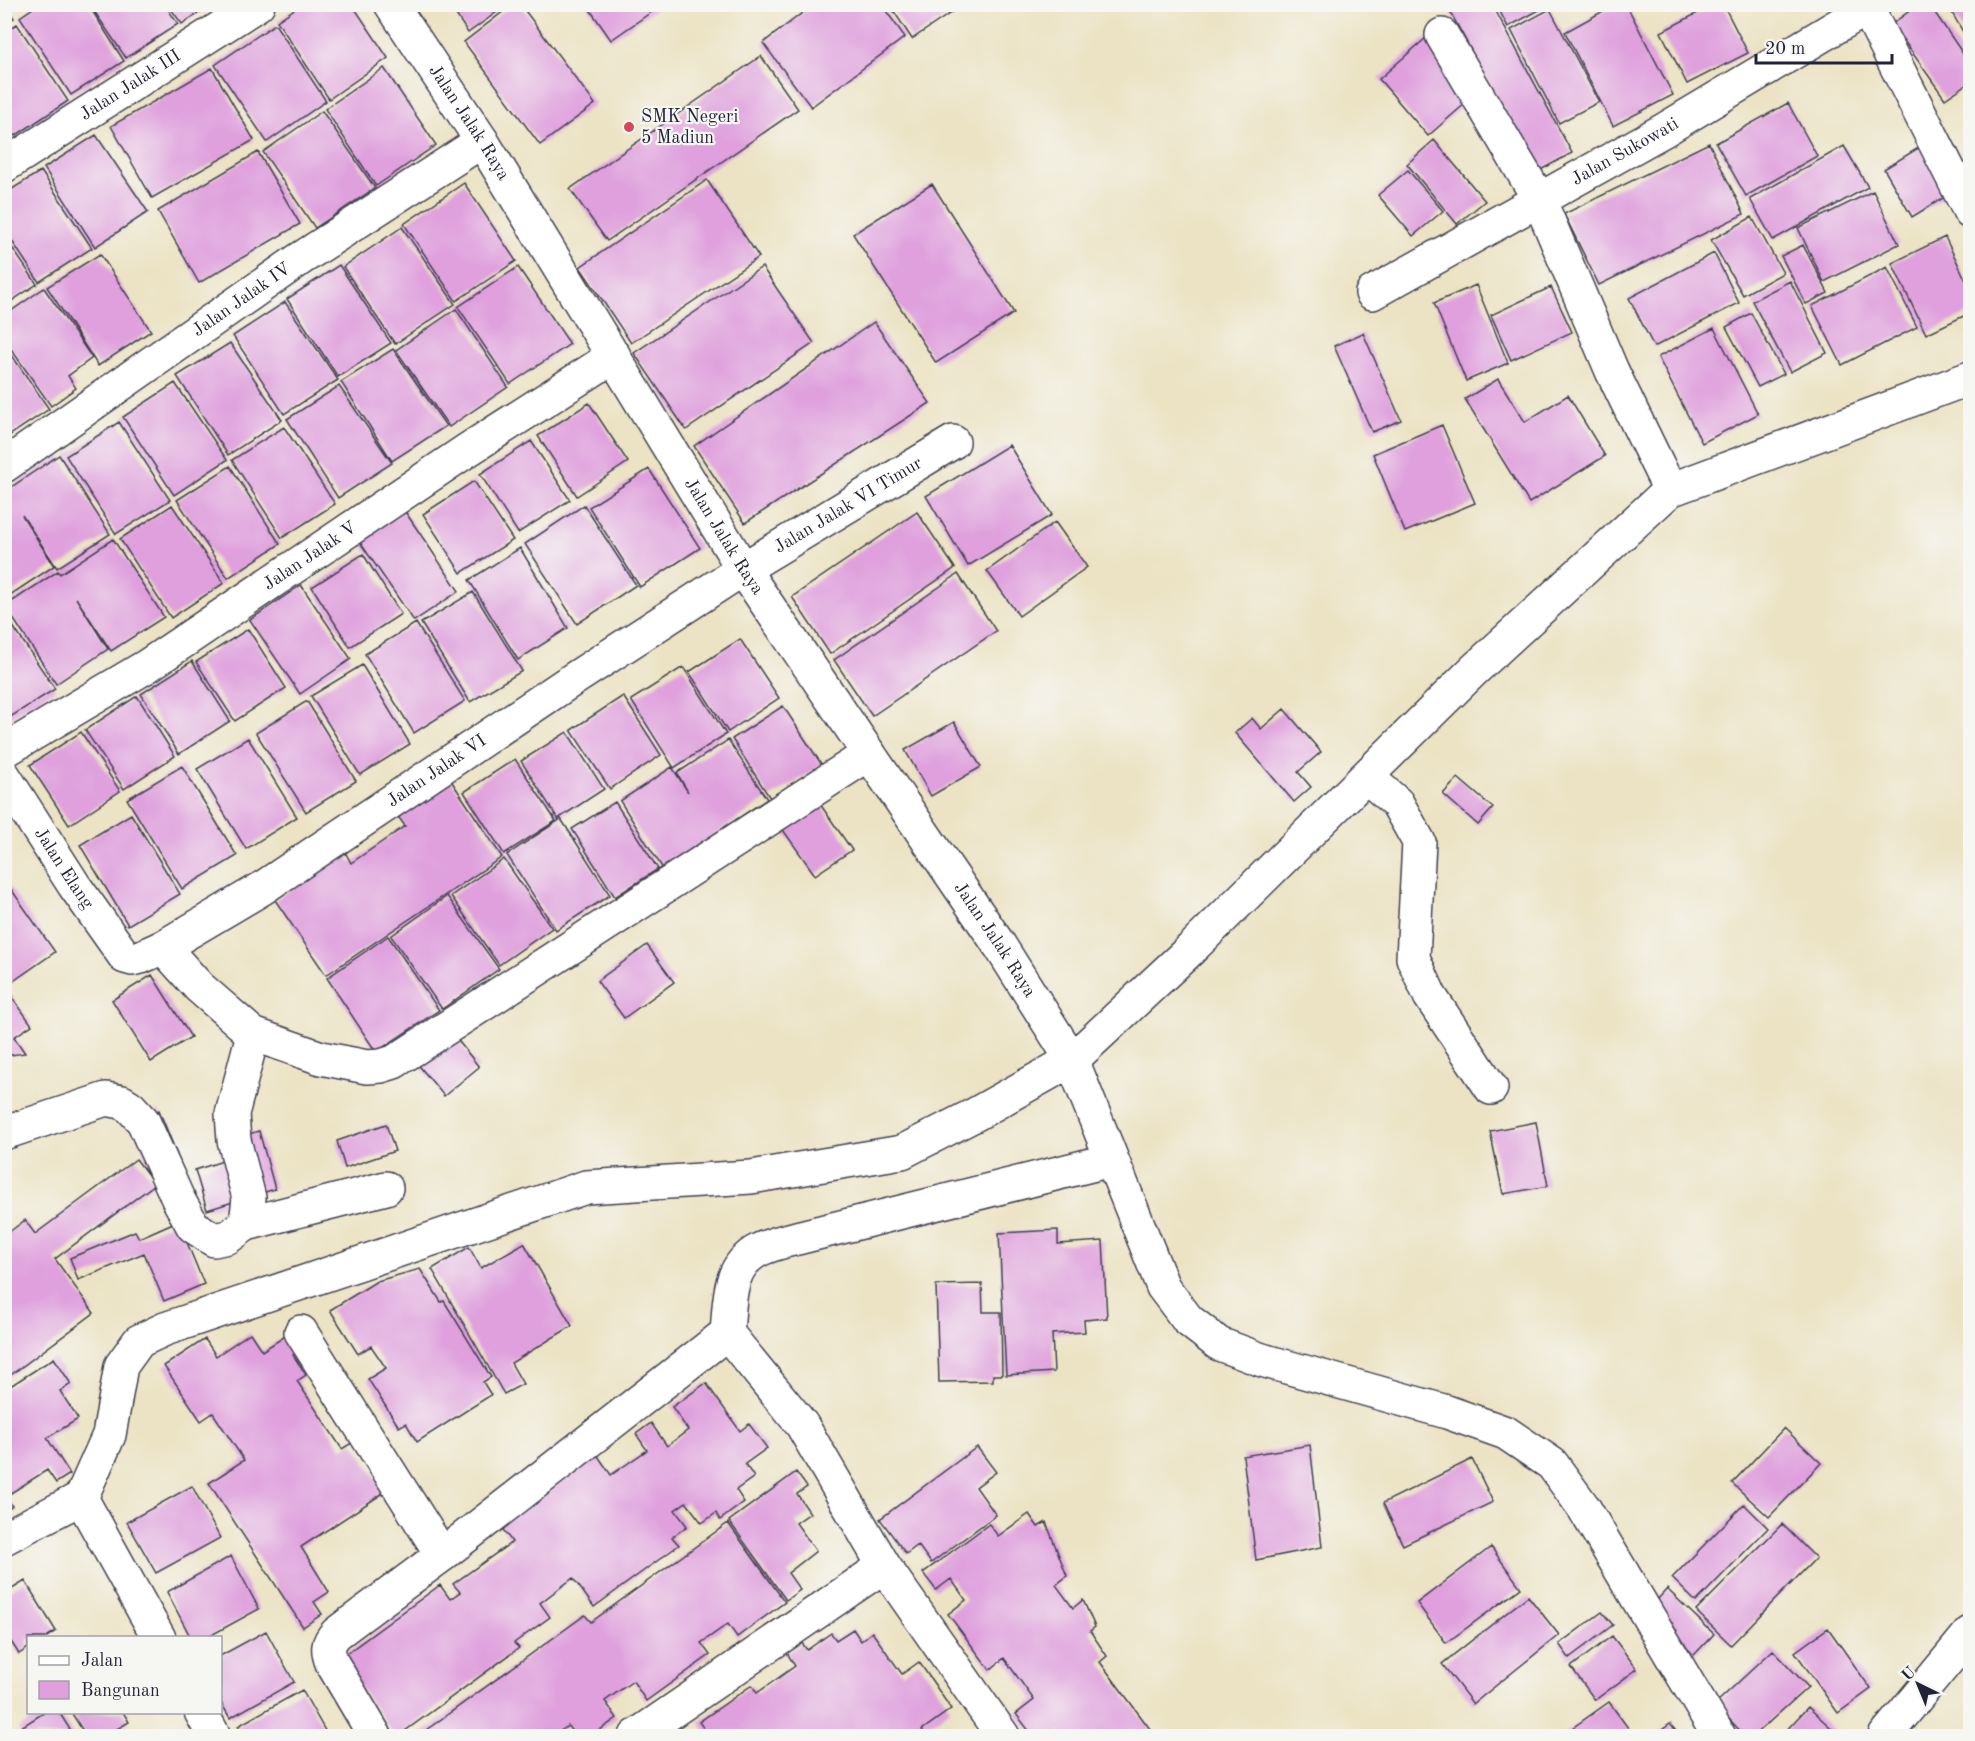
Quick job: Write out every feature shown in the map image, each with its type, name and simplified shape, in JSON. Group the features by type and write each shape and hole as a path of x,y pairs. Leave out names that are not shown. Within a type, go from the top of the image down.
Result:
{"street":[{"name":"Jalan Jalak III","path":"4,166 258,4"},
{"name":"Jalan Jalak Raya","path":"391,4 482,141 743,569 1000,946 1072,1060 1163,1287 1188,1320 1219,1344 1262,1360 1447,1412 1506,1433 1552,1464 1584,1508 1719,1737"},
{"name":"Jalan Sukowati","path":"1372,293 1664,130 1869,6"},
{"path":"1869,6 1971,212"},
{"path":"1442,35 1539,199 1612,371 1670,490"},
{"name":"Jalan Jalak IV","path":"4,466 300,259 482,141"},
{"name":"Jalan Jalak V","path":"4,751 147,666 466,451 614,357"},
{"path":"4,1538 81,1498 110,1435 121,1366 139,1341 165,1329 586,1186 751,1177 903,1152 1072,1060 1191,950 1473,671 1670,490 1971,378"},
{"name":"Jalan Jalak VI Timur","path":"743,569 953,442"},
{"name":"Jalan Jalak VI","path":"125,957 132,959 141,957 163,947 261,889 566,684 743,569"},
{"path":"163,947 199,987 253,1034 321,1058 381,1066 394,1062 869,754"},
{"name":"Jalan Elang","path":"4,776 74,885 125,957"},
{"path":"1367,777 1397,803 1419,842 1413,957 1430,996 1491,1088"},
{"path":"246,1224 249,1198 234,1140 232,1114 253,1034"},
{"path":"4,1133 106,1099 122,1102 143,1121 178,1199 193,1226 214,1240 228,1237 246,1224 386,1188"},
{"path":"1003,1737 884,1566 802,1425 727,1333 732,1285 740,1263 759,1249 1111,1160"},
{"path":"301,1332 442,1556"},
{"path":"375,1737 332,1663 328,1652 329,1641 442,1556 727,1333"},
{"path":"81,1498 158,1636"},
{"path":"636,1737 884,1566"},
{"path":"1885,1737 1971,1633"},
{"path":"202,1714 214,1737"}],"building":[{"path":"4,4 14,18 4,25"},
{"path":"39,4 88,4 124,61 71,95 20,17"},
{"path":"302,4 352,4 388,58 329,99 277,21"},
{"path":"449,4 508,4 468,33"},
{"path":"513,4 520,4 595,104 540,145 464,42"},
{"path":"586,4 663,4 611,40"},
{"path":"814,4 881,4 905,37 811,107 763,43"},
{"path":"889,4 964,4 912,39"},
{"path":"1446,4 1492,4 1572,153 1537,172"},
{"path":"1496,4 1550,4 1508,27"},
{"path":"1616,4 1626,4 1673,95 1613,126 1565,32"},
{"path":"1715,4 1723,4 1748,53 1687,84 1661,32"},
{"path":"1919,4 1929,4 1970,64 1970,82 1945,99 1892,24"},
{"path":"1947,4 1970,4 1970,44"},
{"path":"90,5 165,5 178,24 126,58"},
{"path":"168,5 211,5 182,24"},
{"path":"1550,9 1599,102 1559,123 1511,30"},
{"path":"17,24 68,101 15,136 4,120 4,32"},
{"path":"275,24 326,101 267,142 215,65"},
{"path":"1426,38 1475,95 1428,136 1379,79"},
{"path":"761,56 798,109 607,241 570,189"},
{"path":"212,68 254,140 152,198 111,126"},
{"path":"384,68 436,145 376,186 325,109"},
{"path":"1788,103 1817,156 1746,196 1716,143"},
{"path":"322,111 375,188 315,228 263,152"},
{"path":"96,135 148,212 95,247 44,168"},
{"path":"1434,140 1485,201 1457,224 1407,164"},
{"path":"1709,143 1744,214 1599,285 1564,214"},
{"path":"1844,146 1868,187 1773,240 1750,199"},
{"path":"1920,147 1948,195 1912,217 1884,169"},
{"path":"258,152 300,224 199,283 158,211"},
{"path":"1408,170 1443,211 1413,236 1378,195"},
{"path":"41,171 92,248 39,282 4,229 4,194"},
{"path":"707,180 759,257 631,343 580,267"},
{"path":"464,183 516,261 456,301 404,224"},
{"path":"932,184 1014,313 936,363 853,234"},
{"path":"1873,191 1899,244 1824,282 1798,228"},
{"path":"1752,217 1783,273 1743,295 1711,240"},
{"path":"402,227 455,304 395,344 343,267"},
{"path":"4,236 37,284 4,306"},
{"path":"1945,237 1970,289 1970,313 1926,334 1892,263"},
{"path":"1803,245 1828,293 1806,304 1781,256"},
{"path":"1714,253 1739,303 1654,347 1629,298"},
{"path":"100,254 151,331 98,366 47,287"},
{"path":"339,265 391,343 338,377 287,299"},
{"path":"518,267 570,344 510,384 458,307"},
{"path":"762,267 814,343 686,430 634,353"},
{"path":"1887,267 1917,327 1842,365 1812,306"},
{"path":"1790,281 1827,353 1790,372 1752,301"},
{"path":"1476,285 1508,363 1466,381 1434,303"},
{"path":"1551,287 1572,332 1511,360 1491,315"},
{"path":"44,288 92,358 68,376 76,388 51,406 4,339 4,316"},
{"path":"285,302 338,380 284,414 233,336"},
{"path":"456,309 508,387 449,427 396,350"},
{"path":"1751,313 1784,374 1758,387 1726,327"},
{"path":"874,322 930,403 745,523 694,446"},
{"path":"1714,328 1758,414 1702,443 1658,357"},
{"path":"1363,333 1401,420 1372,432 1334,346"},
{"path":"230,343 282,420 228,455 177,376"},
{"path":"4,344 49,409 4,439"},
{"path":"393,349 446,426 392,461 341,382"},
{"path":"1498,379 1525,422 1568,395 1605,456 1529,503 1465,399"},
{"path":"175,383 227,460 174,495 123,417"},
{"path":"339,386 392,463 338,498 287,419"},
{"path":"589,403 628,462 577,496 538,436"},
{"path":"119,422 170,500 116,534 66,456"},
{"path":"1442,425 1475,503 1405,532 1373,454"},
{"path":"284,427 335,504 282,538 232,460"},
{"path":"531,441 570,500 518,533 480,474"},
{"path":"1009,445 1052,515 968,566 926,496"},
{"path":"59,455 110,534 57,568 22,515 54,566 4,599 4,492"},
{"path":"230,466 280,544 228,578 177,500"},
{"path":"649,469 700,548 640,587 589,507"},
{"path":"474,481 513,540 461,573 423,514"},
{"path":"172,505 224,583 171,618 120,539"},
{"path":"584,505 636,585 577,624 525,544"},
{"path":"404,510 459,591 414,621 359,541"},
{"path":"917,512 955,568 830,654 792,597"},
{"path":"1055,522 1087,567 1019,616 987,571"},
{"path":"113,539 164,617 111,651 76,598 108,649 56,684 5,606 58,571 60,574"},
{"path":"520,548 568,628 518,660 469,580"},
{"path":"363,554 401,614 350,647 312,587"},
{"path":"958,574 996,631 872,716 834,660"},
{"path":"301,585 351,659 300,694 250,620"},
{"path":"473,592 522,671 470,702 421,623"},
{"path":"4,613 55,689 4,721"},
{"path":"416,623 465,701 414,733 365,654"},
{"path":"248,629 286,688 235,721 196,662"},
{"path":"740,639 779,698 728,732 689,672"},
{"path":"192,661 230,721 179,754 141,694"},
{"path":"362,665 410,744 360,775 311,696"},
{"path":"683,667 726,734 674,768 631,700"},
{"path":"137,696 175,756 124,789 85,730"},
{"path":"623,696 661,755 610,789 571,730"},
{"path":"307,701 356,781 306,812 256,733"},
{"path":"783,706 822,765 770,798 732,739"},
{"path":"1284,709 1321,752 1298,772 1311,787 1294,802 1235,733 1252,718 1261,729"},
{"path":"954,722 981,767 931,796 905,750"},
{"path":"81,732 120,791 69,825 30,765"},
{"path":"567,732 604,789 558,819 521,761"},
{"path":"248,738 297,817 246,849 197,769"},
{"path":"728,740 767,799 663,869 620,801 672,767 688,792 677,773"},
{"path":"515,759 556,821 504,854 464,792"},
{"path":"182,766 237,856 182,889 127,799"},
{"path":"1458,778 1493,808 1478,825 1443,794"},
{"path":"450,779 502,857 326,975 275,900 345,852 351,863 405,826 397,815"},
{"path":"615,802 658,869 615,897 572,829"},
{"path":"820,804 852,850 815,875 783,830"},
{"path":"131,814 180,894 128,925 80,845"},
{"path":"561,819 610,895 556,930 507,855"},
{"path":"504,859 552,928 499,965 451,896"},
{"path":"4,879 55,952 5,987 32,1025 14,1037 25,1053 4,1056"},
{"path":"447,896 499,969 442,1009 391,936"},
{"path":"388,936 439,1010 376,1052 327,978"},
{"path":"647,945 674,982 624,1018 597,981"},
{"path":"152,975 191,1037 151,1062 112,1000"},
{"path":"452,1033 479,1067 444,1096 416,1062"},
{"path":"159,1110 203,1219 181,1228 204,1284 164,1301 144,1253 78,1280 70,1258 135,1231 139,1238 173,1223 131,1122"},
{"path":"1536,1122 1548,1186 1503,1194 1490,1131"},
{"path":"386,1124 395,1151 345,1168 337,1141"},
{"path":"259,1131 275,1189 207,1210 195,1170 223,1161 218,1143"},
{"path":"136,1159 155,1184 55,1259 94,1313 4,1380 4,1236 25,1220 35,1234"},
{"path":"1058,1230 1058,1244 1103,1241 1107,1318 1084,1320 1085,1332 1052,1334 1054,1372 1006,1375 999,1233"},
{"path":"524,1243 572,1326 511,1363 523,1384 504,1394 432,1269 469,1247 481,1268"},
{"path":"420,1269 441,1302 444,1301 491,1377 483,1382 491,1395 417,1442 406,1423 399,1427 368,1379 386,1368 371,1346 358,1354 330,1310 377,1281"},
{"path":"982,1284 983,1312 1001,1312 1002,1375 993,1375 993,1381 939,1382 936,1285"},
{"path":"250,1333 262,1351 290,1333 300,1350 293,1355 306,1375 297,1381 342,1449 353,1442 385,1492 301,1547 329,1592 314,1602 322,1614 303,1627 209,1483 244,1460 213,1413 201,1421 164,1366 205,1339 216,1356"},
{"path":"54,1358 71,1384 60,1391 78,1419 47,1438 70,1474 56,1483 47,1470 6,1496 12,1506 4,1511 4,1390"},
{"path":"706,1383 740,1431 749,1424 767,1448 745,1464 754,1477 736,1490 744,1502 720,1520 716,1513 702,1523 686,1502 675,1510 687,1526 672,1537 679,1545 594,1607 573,1578 540,1603 550,1617 514,1643 519,1648 395,1736 339,1659 440,1585 450,1599 460,1592 453,1584 512,1542 499,1524 596,1453 611,1475 647,1450 636,1434 651,1423 667,1446 688,1430 672,1407"},
{"path":"1784,1428 1821,1463 1769,1517 1732,1483"},
{"path":"1310,1445 1322,1547 1256,1560 1243,1456"},
{"path":"977,1447 996,1472 976,1487 996,1515 931,1563 918,1545 906,1554 880,1519"},
{"path":"1472,1459 1493,1502 1403,1545 1383,1503"},
{"path":"796,1472 807,1487 797,1494 810,1513 796,1523 816,1551 788,1573 800,1590 786,1600 729,1521"},
{"path":"192,1486 220,1538 156,1573 127,1522"},
{"path":"1744,1504 1768,1528 1696,1602 1672,1578"},
{"path":"1029,1514 1038,1527 1046,1522 1067,1576 1056,1585 1073,1608 1083,1600 1095,1627 1090,1631 1107,1656 1100,1662 1150,1729 1142,1736 1063,1736 1060,1731 1053,1736 1033,1736 1016,1714 1034,1700 1004,1658 990,1670 948,1614 966,1600 951,1579 936,1590 923,1573 989,1524 998,1536"},
{"path":"728,1523 785,1602 737,1637 728,1624 701,1643 710,1655 646,1701 633,1681 605,1701 617,1718 591,1736 575,1736 568,1726 553,1736 418,1736 585,1615 591,1622"},
{"path":"1782,1524 1816,1558 1731,1645 1696,1611"},
{"path":"1491,1547 1521,1588 1446,1643 1417,1603"},
{"path":"231,1556 259,1609 210,1636 190,1636 167,1592"},
{"path":"25,1581 56,1631 48,1636 27,1636 27,1649 19,1654 4,1631 4,1594"},
{"path":"1667,1589 1714,1634 1694,1655 1648,1610"},
{"path":"1528,1596 1559,1635 1473,1704 1442,1664"},
{"path":"1602,1612 1613,1625 1569,1658 1559,1644"},
{"path":"1828,1628 1871,1689 1838,1713 1795,1652"},
{"path":"853,1629 861,1641 872,1632 902,1674 919,1662 935,1685 951,1709 922,1730 927,1736 702,1736 707,1733 699,1722 752,1685 757,1693 795,1666 787,1653 802,1643 807,1650 831,1633 836,1640"},
{"path":"266,1631 294,1682 230,1718 222,1704 222,1655"},
{"path":"1612,1636 1637,1669 1595,1700 1571,1667"},
{"path":"1773,1650 1808,1687 1754,1736 1745,1736 1715,1704"},
{"path":"302,1690 328,1736 244,1736 238,1726"},
{"path":"1609,1702 1634,1736 1561,1736"},
{"path":"1808,1707 1840,1736 1781,1736"},
{"path":"42,1714 60,1714 74,1736 22,1736 18,1729"},
{"path":"72,1714 124,1714 129,1722 105,1736 86,1736"},
{"path":"1670,1724 1680,1736 1654,1736"}],"place":[{"name":"SMK Negeri 5 Madiun","path":"629,127"}]}
